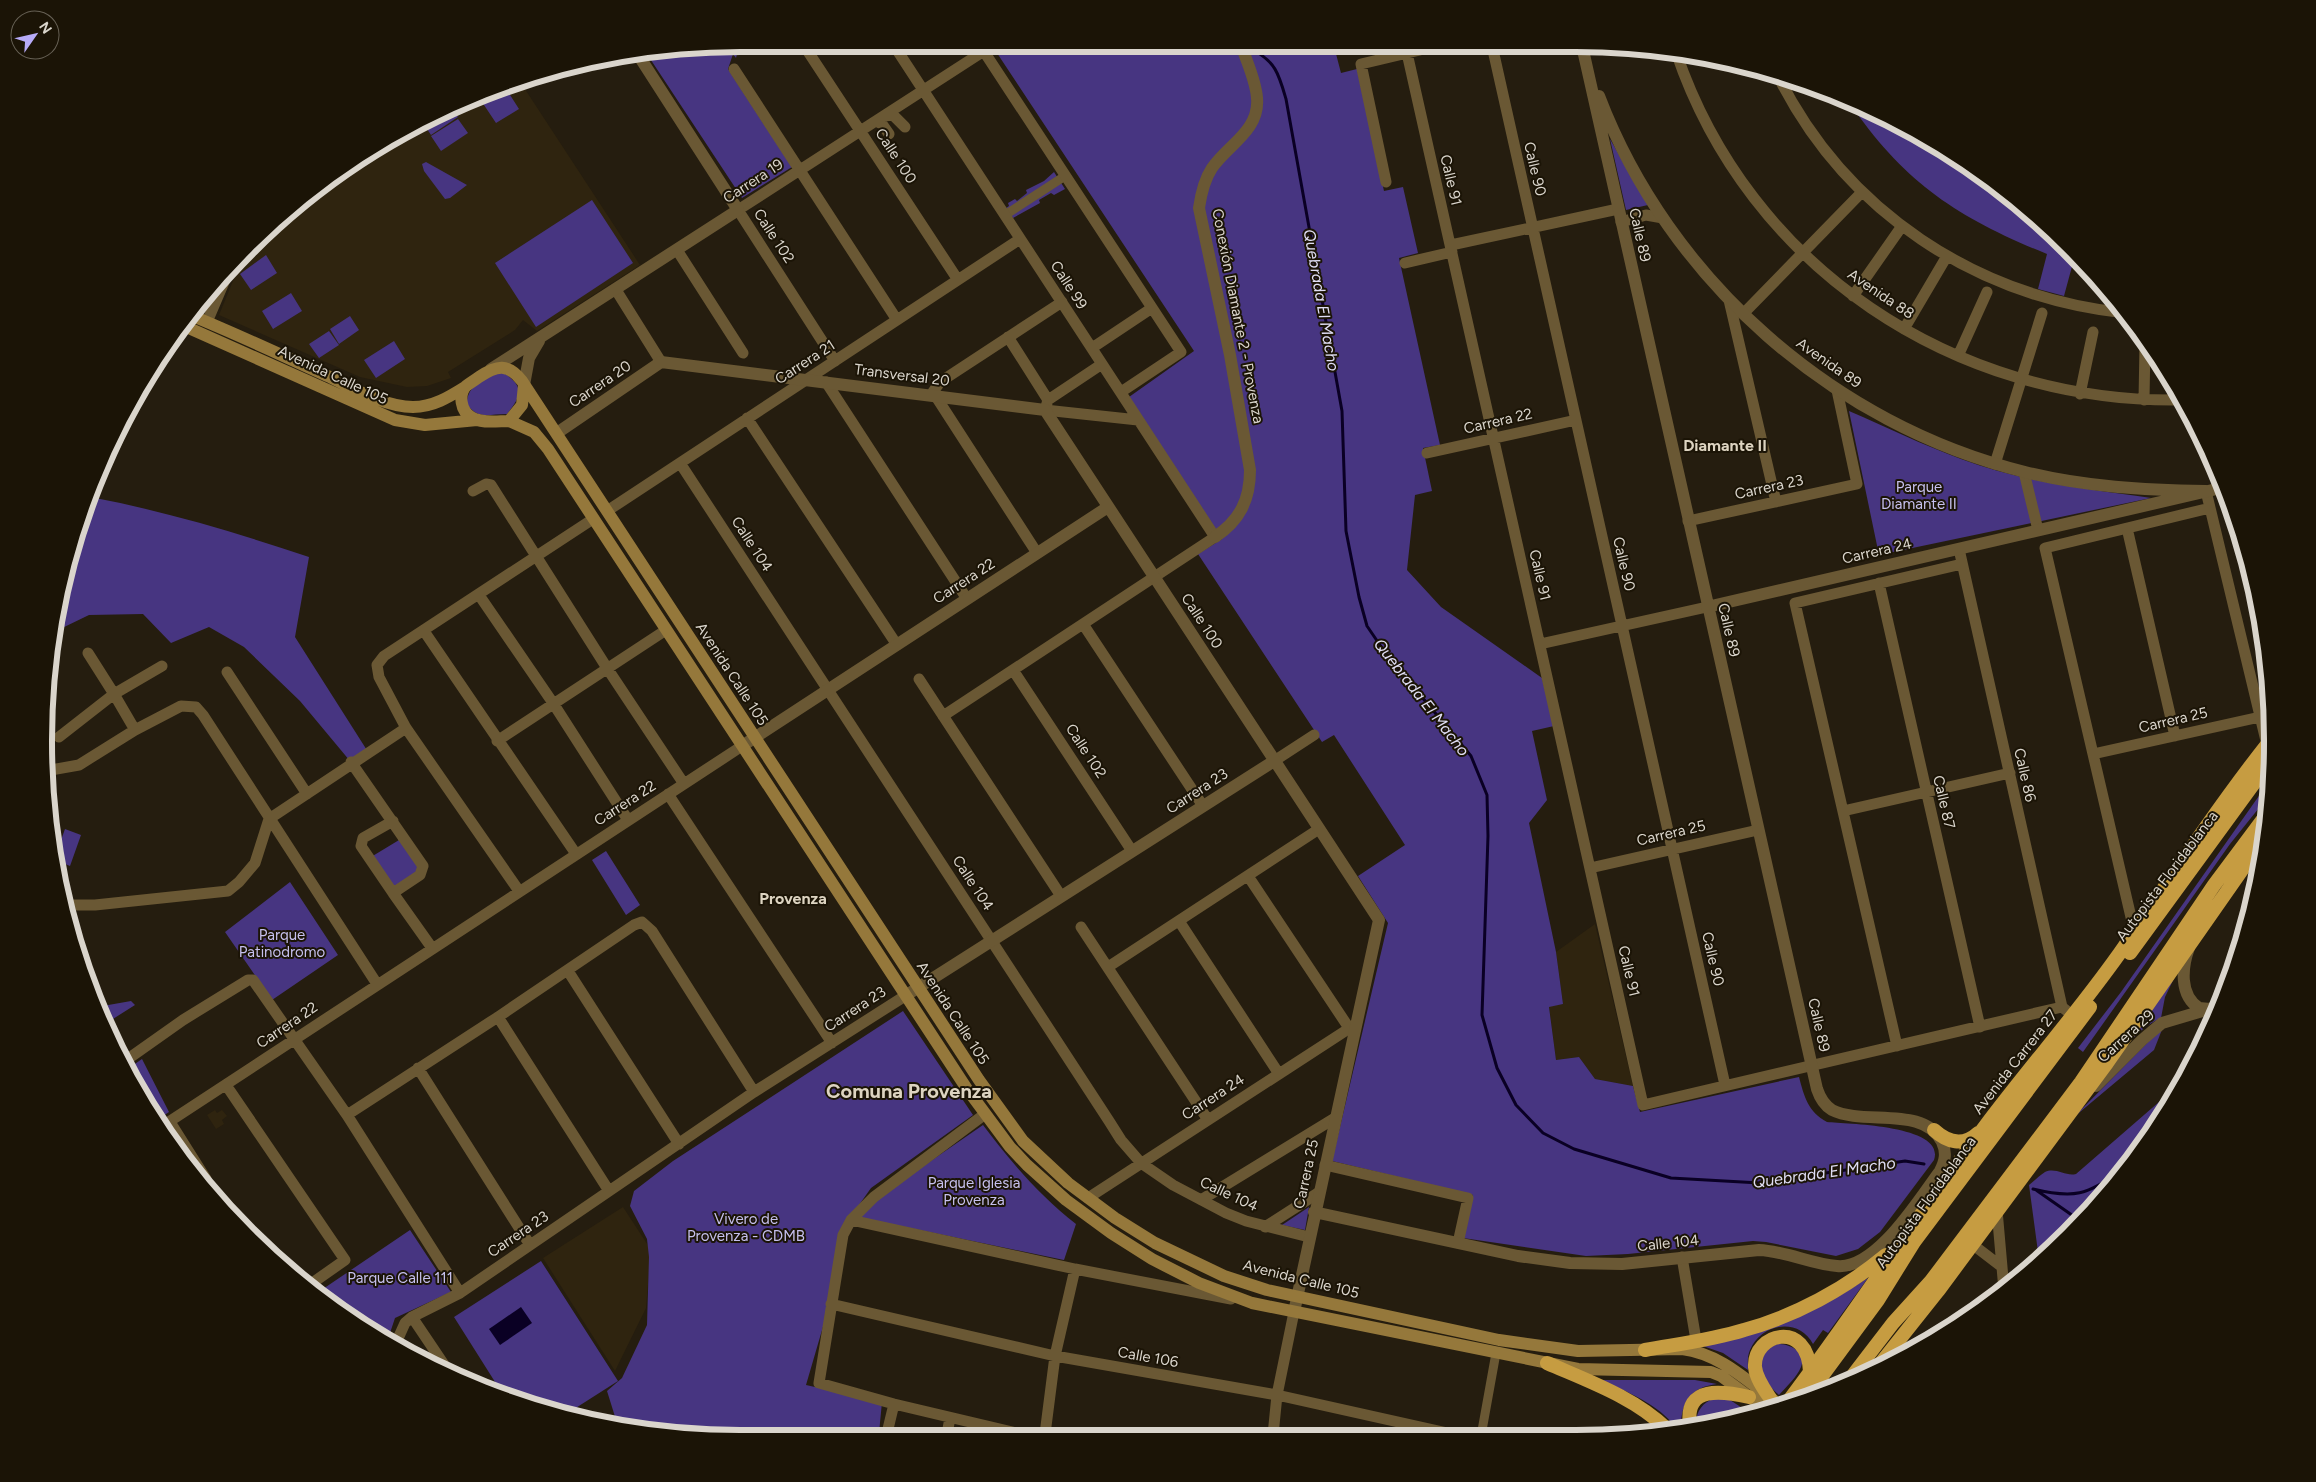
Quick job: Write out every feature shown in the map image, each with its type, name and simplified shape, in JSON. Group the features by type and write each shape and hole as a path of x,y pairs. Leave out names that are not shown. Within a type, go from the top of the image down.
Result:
{"highway":[{"name":"Avenida Carrera 27","path":"1793,1394 1899,1243 2067,1011 2134,930 2193,845 2264,749"},
{"name":"Autopista Floridablanca","path":"1814,1386 1878,1300 1918,1237 2263,771"},
{"path":"1859,1368 1893,1323 1931,1281 2081,1082 2214,885 2258,825"},
{"path":"1888,1354 1934,1296 2107,1063 2254,852"},
{"path":"1934,1130 1945,1139 1959,1142 1972,1138 1985,1126"},
{"path":"1645,1350 1759,1326 1809,1304 1865,1272 1899,1243"},
{"path":"1768,1401 1755,1369 1758,1353 1768,1341 1782,1337 1798,1341 1808,1352 1810,1372"},
{"path":"1547,1363 1619,1396 1646,1412 1661,1424"},
{"path":"1690,1419 1690,1411 1696,1400 1701,1396 1717,1391 1749,1397"}],"main road":[{"name":"Avenida Calle 105","path":"198,318 348,386 395,404 411,407 430,405 440,402 465,387"},
{"name":"Avenida Calle 105","path":"190,329 395,420 418,425 477,420"},
{"path":"497,367 507,368 519,376 524,385 522,405 509,421 477,420 470,417 462,406 461,400 465,387 491,369 497,367"},
{"name":"Avenida Calle 105","path":"524,385 918,988 1015,1132 1050,1167 1088,1198 1137,1232 1191,1262 1242,1282 1297,1296 1528,1344 1590,1352 1682,1349 1705,1354 1728,1366 1767,1402"},
{"name":"Avenida Calle 105","path":"509,421 524,426 541,439 905,996 985,1114 1010,1147 1045,1182 1111,1233 1176,1272 1252,1303 1547,1363 1601,1371 1711,1372 1749,1397 1764,1403"}],"street":[{"name":"Calle 100","path":"808,52 958,280"},
{"name":"Calle 99","path":"898,52 1215,537"},
{"name":"Carrera 19","path":"491,369 616,290 981,52"},
{"path":"985,52 1180,352 1121,392"},
{"name":"Conexión Diamante 2 - Provenza","path":"1215,537 1233,523 1245,504 1250,486 1250,470 1230,355 1199,208 1203,186 1212,168 1244,134 1256,110 1255,88 1244,52"},
{"path":"1386,182 1361,64 1412,52"},
{"name":"Calle 90","path":"1493,52 1726,1086"},
{"name":"Calle 89","path":"1584,52 1707,607 1811,1065 1820,1097 1824,1104 1831,1109 1844,1114 1914,1121 1934,1130"},
{"name":"Avenida 89","path":"1584,52 1600,100 1616,136 1663,218 1694,260 1743,314 1791,356 1837,390 1884,418 1917,434 1995,464 2024,472 2100,486 2152,490 2206,491"},
{"name":"Calle 91","path":"1408,53 1644,1105 1726,1086"},
{"name":"Calle 102","path":"641,60 835,361"},
{"name":"Avenida 88","path":"1680,61 1701,112 1734,170 1771,218 1803,252 1853,296 1904,329 1958,356 2021,380 2080,394 2144,400 2173,400"},
{"path":"734,69 897,320"},
{"path":"1784,85 1812,132 1828,154 1862,192 1902,226 1947,256 1992,280 2037,296 2072,305 2112,311"},
{"path":"889,134 880,119 893,115 905,127"},
{"path":"1005,215 1066,176"},
{"path":"1743,314 1862,192"},
{"path":"1405,263 1533,227 1619,215 1646,215 1663,218"},
{"path":"1853,296 1902,226"},
{"name":"Carrera 21","path":"607,511 1020,239"},
{"path":"677,250 743,353"},
{"path":"1904,329 1947,256"},
{"path":"207,322 221,290"},
{"path":"616,290 661,362"},
{"path":"1958,356 1987,292"},
{"path":"1729,300 1776,502"},
{"path":"1037,553 934,396 934,389 940,382 1062,302"},
{"path":"1092,348 1152,308"},
{"path":"1995,464 2042,312"},
{"path":"2080,394 2093,332"},
{"name":"Calle 100","path":"1008,337 1108,507 1379,920"},
{"name":"Carrera 19","path":"524,385 529,358 540,339"},
{"path":"2144,400 2145,355"},
{"name":"Transversal 20","path":"661,362 934,396 1047,405 1138,420"},
{"name":"Carrera 20","path":"557,433 661,362"},
{"path":"1047,405 1102,364"},
{"path":"826,382 967,599"},
{"name":"Carrera 23","path":"1688,521 1857,484 1837,390"},
{"path":"747,418 897,645"},
{"name":"Carrera 22","path":"1427,453 1576,420"},
{"name":"Calle 104","path":"680,463 1121,1140 1141,1164 1200,1200 1226,1213 1265,1227 1309,1237"},
{"path":"2024,472 2038,530"},
{"path":"473,491 486,484 491,485 607,668 684,784"},
{"name":"Carrera 24","path":"1540,644 2215,489"},
{"path":"2152,490 2158,496 2154,503"},
{"path":"2206,491 2263,728"},
{"name":"Carrera 22","path":"168,1122 1108,507"},
{"path":"2134,930 2045,548 2210,508"},
{"path":"519,891 406,728 377,672 377,665 384,656 593,519"},
{"path":"2127,528 2176,736"},
{"path":"943,716 1215,537"},
{"name":"Calle 86","path":"1959,549 2067,1011"},
{"path":"1898,1046 1795,603 1962,564"},
{"name":"Calle 87","path":"1879,583 1980,1027"},
{"path":"478,595 552,703 628,820"},
{"path":"1083,624 1203,806"},
{"path":"497,741 552,703 666,630"},
{"path":"424,631 497,741 576,854"},
{"path":"88,653 135,730"},
{"path":"59,737 114,694 162,666"},
{"name":"Calle 102","path":"1013,670 1132,851"},
{"path":"227,672 307,794"},
{"path":"919,679 1062,896"},
{"path":"53,770 79,765 135,730 181,706 196,708 203,715 377,984"},
{"name":"Carrera 25","path":"2093,754 2260,717"},
{"path":"73,905 96,905 228,891 239,882 255,863 269,819 351,762 406,728"},
{"path":"1274,760 1314,735"},
{"name":"Carrera 23","path":"412,1317 460,1293 754,1092 1274,760"},
{"path":"351,762 423,866 420,875 393,893"},
{"path":"1843,811 2010,773"},
{"path":"668,794 832,1043"},
{"path":"393,821 363,838 361,846 432,948"},
{"path":"1108,967 1319,829"},
{"name":"Carrera 25","path":"1590,868 1758,830"},
{"path":"1248,876 1352,1026"},
{"name":"Carrera 25","path":"1273,1430 1277,1394 1335,1118 1352,1026 1379,920"},
{"path":"1179,921 1279,1074"},
{"path":"347,1116 634,925 640,923 647,924 652,931 754,1092"},
{"path":"1081,927 1208,1120"},
{"name":"Carrera 29","path":"2191,942 2184,969 2187,994 2199,1008 2209,1007"},
{"path":"568,970 679,1144"},
{"path":"130,1057 197,1010 248,980 253,980 347,1116 460,1293"},
{"name":"Carrera 29","path":"2071,1111 2142,1040 2162,1023 2209,1009"},
{"path":"1726,1086 1980,1027 2067,1011"},
{"path":"498,1017 609,1191"},
{"name":"Carrera 24","path":"1088,1198 1352,1026"},
{"path":"418,1068 530,1245"},
{"path":"226,1085 345,1260 315,1281"},
{"path":"985,1114 874,1196 851,1220 843,1235 819,1382 894,1404 997,1430"},
{"path":"1200,1200 1335,1118"},
{"name":"Calle 104","path":"1314,1212 1518,1256 1583,1264 1622,1264 1759,1250 1773,1251 1836,1266 1847,1266 1859,1262 1891,1235 1940,1171 1946,1154 1942,1142 1934,1130"},
{"path":"1324,1165 1468,1198 1458,1243"},
{"path":"1265,1227 1318,1193"},
{"path":"1997,1210 2003,1280"},
{"path":"851,1220 1075,1269 1252,1303"},
{"path":"1972,1244 2002,1268"},
{"path":"1682,1257 1696,1340"},
{"path":"1046,1430 1055,1356 1075,1269"},
{"name":"Calle 106","path":"831,1304 1055,1356 1277,1394 1435,1430"},
{"path":"398,1338 405,1323 412,1317 441,1360"},
{"path":"1482,1430 1496,1353"},
{"path":"889,1430 894,1404"},
{"path":"948,1430 950,1418"}],"shaded area":[{"path":"524,88 640,265 537,331 523,320 515,330 448,372 451,378 427,386 407,387 360,377 219,315 236,273 287,223 322,195 358,169 436,124 478,105"},
{"path":"1595,924 1633,1086 1595,1079 1579,1057 1556,1060 1549,1006 1563,1004 1556,952"},
{"path":"215,1110 217,1113 222,1110 227,1116 222,1120 224,1124 216,1129 207,1115"},
{"path":"623,1207 651,1250 646,1308 615,1371 543,1258"},
{"path":"521,1307 532,1323 500,1345 489,1329"}],"green space":[{"path":"737,52 736,58 733,54 728,69 792,167 742,198 650,58"},
{"path":"996,52 1336,52 1341,73 1357,69 1384,191 1403,187 1418,253 1399,258 1440,445 1423,448 1432,491 1415,495 1407,570 1441,607 1542,678 1554,726 1532,731 1547,800 1529,823 1556,952 1563,1004 1549,1007 1556,1060 1579,1057 1595,1079 1633,1086 1640,1112 1799,1077 1805,1097 1811,1108 1827,1122 1893,1129 1911,1133 1925,1140 1934,1148 1934,1160 1880,1232 1858,1249 1836,1256 1753,1241 1628,1254 1586,1256 1463,1238 1473,1195 1332,1161 1388,923 1358,876 1405,845 1334,735 1322,742 1198,554 1222,539 1129,397 1194,351"},
{"path":"509,93 519,109 496,123 483,103"},
{"path":"1858,114 1919,145 1958,169 2029,223 2072,265 2064,296 2038,289 2047,254 1986,226 1935,195 1891,155"},
{"path":"456,115 458,117 431,135 427,129"},
{"path":"458,119 468,133 441,151 431,136"},
{"path":"1610,139 1648,205 1626,210"},
{"path":"426,162 467,185 450,198 445,199 424,171 422,164"},
{"path":"1054,172 1065,189 1054,195 1051,193 1039,200 1040,203 1013,218 1006,208 1009,206 1008,203 1015,199 1017,201 1027,193 1026,190 1044,181"},
{"path":"592,200 633,263 536,327 495,263"},
{"path":"266,255 277,273 251,290 240,274"},
{"path":"291,293 302,311 273,329 262,311"},
{"path":"350,316 359,330 339,344 330,329"},
{"path":"329,331 339,345 319,358 309,344"},
{"path":"394,341 405,359 376,378 364,360"},
{"path":"500,371 517,385 518,395 516,401 507,414 485,415 476,413 467,405 470,392 483,380"},
{"name":"Parque Diamante II","path":"1849,411 1933,448 2007,474 2054,484 2151,498 1879,555"},
{"path":"97,499 201,523 309,557 295,637 370,755 350,761 300,701 244,647 209,627 171,643 143,614 89,615 62,628 76,563"},
{"path":"2261,792 2260,806 2230,844 2083,1052 2078,1048 2121,992"},
{"path":"65,829 81,835 70,866 64,863 60,843"},
{"path":"404,837 425,869 393,890 371,857"},
{"path":"606,851 640,905 626,915 592,860"},
{"name":"Parque Patinodromo","path":"290,882 338,955 272,1000 225,932"},
{"path":"2180,966 2165,997 2161,1018 2143,1029 2118,1054"},
{"path":"131,1001 135,1005 112,1020 106,1005"},
{"name":"Vivero de Provenza - CDMB","path":"903,1011 973,1115 871,1188 842,1229 827,1313 806,1385 882,1402 879,1430 741,1430 696,1428 651,1424 615,1418 607,1391 622,1378 647,1325 649,1257 647,1239 630,1206 634,1191 673,1161"},
{"path":"2163,1027 2154,1050 2074,1117"},
{"path":"142,1059 169,1112 164,1115 145,1085 134,1065"},
{"path":"2162,1099 2121,1160 2093,1195 2038,1251 2029,1185 2043,1173 2049,1171 2076,1174"},
{"name":"Parque Iglesia Provenza","path":"983,1125 1026,1177 1050,1202 1076,1224 1064,1260 857,1217 877,1198"},
{"path":"1309,1207 1305,1230 1282,1225"},
{"name":"Parque Calle 111","path":"410,1230 451,1292 395,1318 390,1333 324,1288"},
{"path":"541,1261 618,1381 575,1409 496,1384 454,1317"},
{"path":"1868,1278 1828,1333 1823,1330 1813,1344 1807,1335 1799,1330 1790,1327 1771,1329 1755,1341 1748,1358 1748,1370 1723,1353 1703,1346 1842,1294"},
{"path":"1778,1344 1792,1347 1802,1357 1801,1367 1797,1374 1779,1395 1765,1379 1761,1358 1770,1347"},
{"path":"1601,1380 1695,1380 1717,1384 1701,1388 1695,1392 1686,1403 1682,1421 1671,1423 1652,1405"},
{"path":"1715,1398 1730,1400 1743,1408 1697,1418 1701,1408"}],"waterway":[{"name":"Quebrada El Macho","path":"1256,52 1267,59 1276,70 1286,99 1342,411 1346,531 1359,597 1367,626 1386,654 1471,756 1487,795 1488,836 1482,1015 1497,1068 1516,1105 1543,1133 1574,1149 1671,1178 1760,1183 1905,1161 1924,1164"},
{"name":"Quebrada El Macho","path":"2033,1189 2070,1194 2089,1190 2103,1183"},
{"path":"2036,1190 2073,1216"}],"district":[{"name":"Diamante II","path":"1725,445"},
{"name":"Provenza","path":"793,898"},
{"name":"Comuna Provenza","path":"909,1091"}]}
